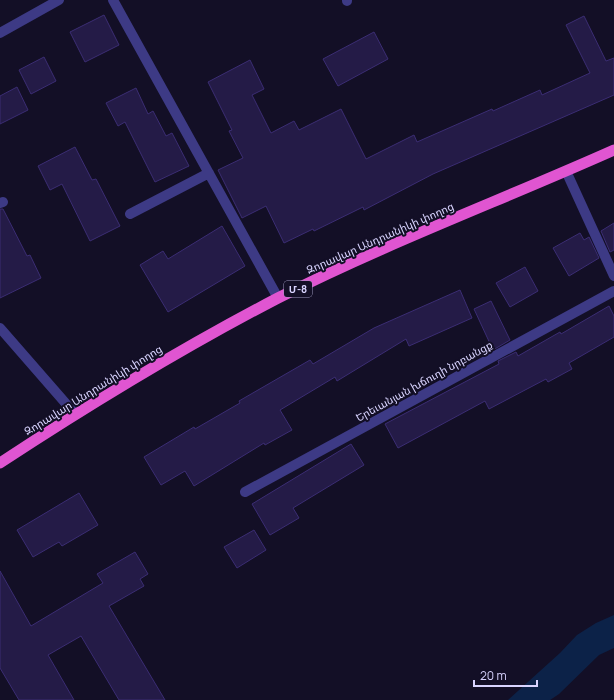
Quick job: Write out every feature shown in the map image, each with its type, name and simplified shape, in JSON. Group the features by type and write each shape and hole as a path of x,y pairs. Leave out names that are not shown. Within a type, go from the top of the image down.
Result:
{"highway":[{"name":"Զորավար Անդրանիկի փողոց","path":"0,463 75,414 174,355 278,298 370,254 614,150"}],"street":[{"path":"0,33 59,0"},
{"path":"113,0 278,298"},
{"path":"566,171 614,276"},
{"path":"130,214 209,173"},
{"name":"Երեւանյան խճուղի նրբանցք","path":"245,492 614,291"},
{"path":"0,328 75,414"}],"water":[{"path":"614,615 614,648 599,655 559,694 550,700 508,700 560,653 577,635 596,623"}],"building":[{"path":"104,15 119,45 85,62 70,32"},
{"path":"584,16 606,61 614,58 614,95 433,174 364,210 363,207 314,231 313,229 284,243 266,206 242,218 218,170 243,158 229,131 232,130 208,82 250,60 264,89 252,95 271,133 294,121 299,130 341,109 366,159 414,135 417,142 492,109 493,111 540,90 542,95 590,73 566,25"},
{"path":"374,32 388,59 338,86 323,59"},
{"path":"44,57 56,81 31,94 19,70"},
{"path":"17,87 28,110 0,124 0,96"},
{"path":"136,88 148,114 153,111 166,136 172,133 189,166 155,182 125,122 118,126 106,103"},
{"path":"75,147 92,180 96,179 120,226 90,241 62,184 50,190 38,166"},
{"path":"0,209 3,209 27,256 30,255 41,278 0,298"},
{"path":"614,223 614,250 610,252 601,231"},
{"path":"222,226 245,266 168,312 140,265 163,251 168,259"},
{"path":"580,233 584,240 589,237 599,258 569,276 553,248"},
{"path":"525,267 538,291 510,307 496,283"},
{"path":"460,290 472,318 409,346 406,339 337,381 335,377 280,410 292,430 265,445 264,443 194,486 185,471 161,485 144,457 194,427 195,429 240,403 239,401 310,360 313,364 374,328"},
{"path":"491,301 510,340 493,350 474,309"},
{"path":"609,306 614,316 614,337 569,363 572,369 548,382 546,379 489,409 485,401 398,448 385,424 499,364 498,361 516,352 518,356 560,332 561,334"},
{"path":"351,444 364,465 293,508 299,518 270,535 252,504"},
{"path":"79,493 98,525 62,546 59,542 33,557 17,530"},
{"path":"254,530 266,550 237,568 224,547"},
{"path":"135,552 148,574 140,579 144,586 109,606 165,700 119,700 81,636 48,655 74,700 19,700 0,668 0,571 31,626 103,583 97,574"}]}
